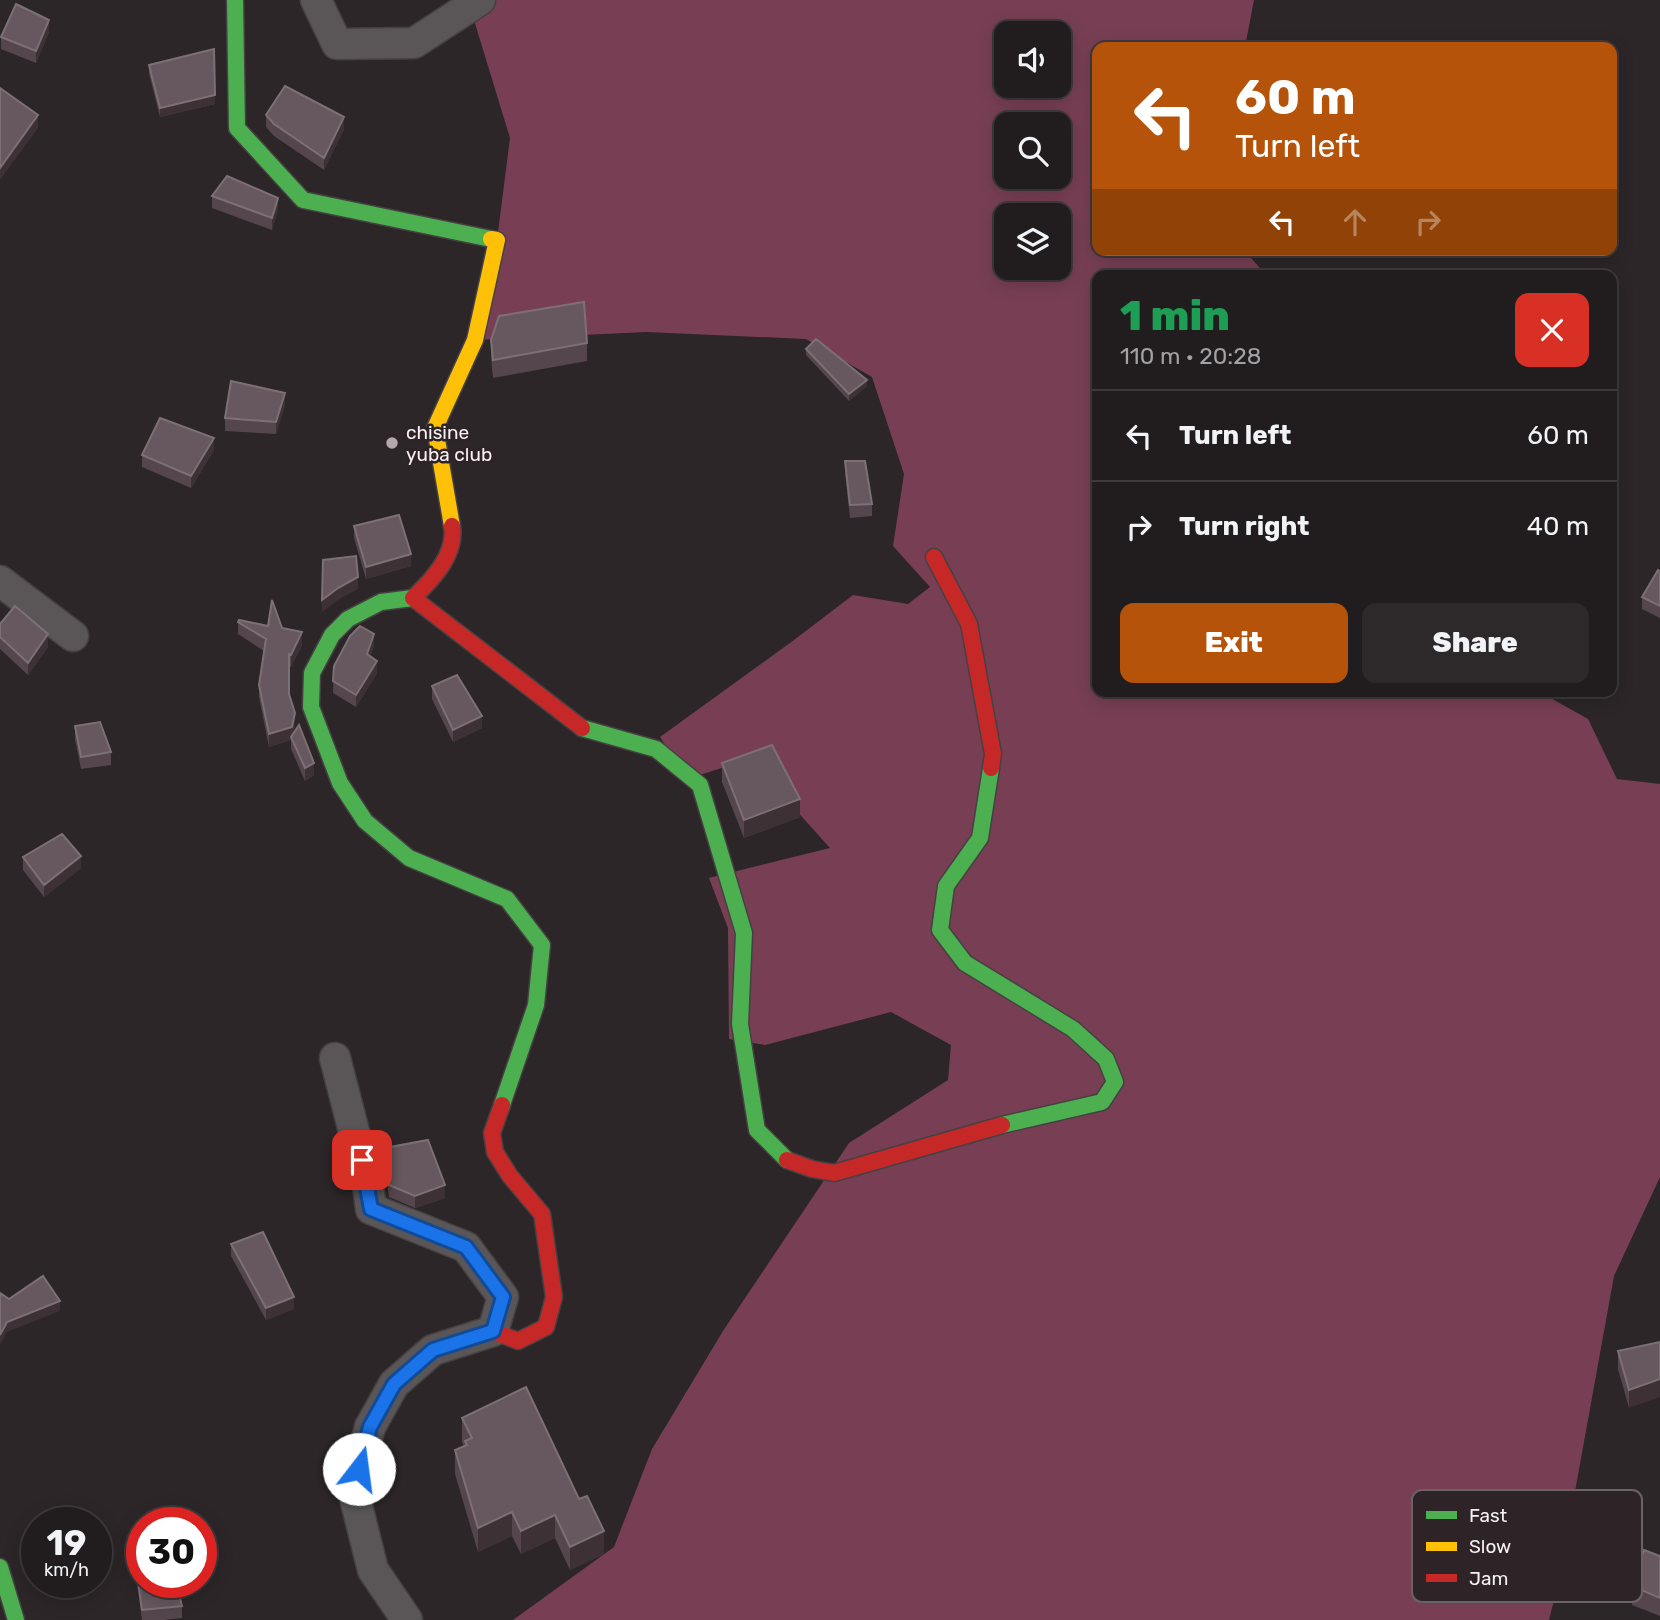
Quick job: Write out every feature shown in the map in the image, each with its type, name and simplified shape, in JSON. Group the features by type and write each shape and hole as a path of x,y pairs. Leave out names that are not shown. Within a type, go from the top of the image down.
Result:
{"street":[{"path":"235,0 237,128 303,200 497,240 475,340 435,428 454,537 437,575 413,598 381,602 348,619 332,635 312,673 311,707 340,783 365,821 409,858 507,899 542,945 536,1005 492,1133 495,1152 510,1176 542,1214 554,1297 546,1327 518,1341 493,1331 433,1350 394,1384 370,1427 353,1490 373,1570 407,1620"},
{"path":"316,0 337,44 414,43 480,0"},
{"path":"413,598 582,728 656,749 700,785 744,933 740,1024 757,1129 784,1159 834,1173 1023,1119 1102,1102 1115,1082 1106,1059 1073,1029 965,963 940,930 946,886 980,838 993,754 969,624 934,557"},
{"path":"0,581 73,636"},
{"path":"335,1058 368,1186 371,1209 466,1247 503,1297 493,1331"},
{"path":"0,1567 16,1620"}],"shaded area":[{"path":"480,0 1254,0 1246,42 1092,42 1092,256 1249,256 1262,270 1092,270 1092,697 1549,697 1588,719 1617,779 1660,784 1660,1177 1614,1276 1575,1490 1412,1490 1412,1602 1554,1602 1549,1620 513,1620 614,1547 652,1449 723,1331 849,1143 948,1080 951,1045 891,1012 765,1045 729,1039 728,928 709,878 830,848 750,759 687,779 660,737 853,595 908,604 930,587 893,546 904,474 872,377 806,339 646,332 475,340 497,240 510,138 470,7"}],"building":[{"path":"16,4 49,20 36,51 1,37"},
{"path":"214,49 215,95 160,108 149,65"},
{"path":"285,86 344,117 324,158 274,124 266,115"},
{"path":"0,88 38,115 0,168"},
{"path":"227,176 278,198 272,218 212,196"},
{"path":"584,302 587,343 493,360 491,340 499,316"},
{"path":"816,339 867,380 849,394 806,349"},
{"path":"231,381 285,393 276,422 225,418"},
{"path":"160,418 214,438 191,476 142,455"},
{"path":"845,461 865,461 872,504 850,505"},
{"path":"399,515 411,554 366,567 354,526"},
{"path":"356,556 358,577 322,600 323,560"},
{"path":"1658,570 1660,572 1660,606 1642,597"},
{"path":"272,600 282,628 302,632 291,655 289,654 289,694 295,713 292,727 269,734 259,685 266,639 238,622 239,620 268,626"},
{"path":"15,606 48,634 28,663 0,637 0,624"},
{"path":"360,626 374,634 367,654 377,661 356,695 333,681 334,666 350,636"},
{"path":"457,675 482,716 453,730 432,686"},
{"path":"100,722 111,752 81,757 75,726"},
{"path":"299,725 314,763 305,768 291,737"},
{"path":"772,745 800,799 744,820 722,763"},
{"path":"62,834 81,856 44,885 23,857"},
{"path":"428,1140 445,1185 415,1196 389,1185 384,1148"},
{"path":"263,1232 294,1297 266,1308 231,1244"},
{"path":"43,1276 60,1301 7,1322 0,1335 0,1293 9,1299"},
{"path":"1660,1342 1660,1379 1629,1390 1618,1351"},
{"path":"526,1387 579,1499 587,1496 604,1531 570,1547 555,1515 521,1531 512,1512 478,1528 455,1450 467,1445 465,1441 472,1438 462,1418"},
{"path":"1644,1550 1660,1556 1660,1598 1642,1590"},
{"path":"140,1598 180,1598 182,1606 142,1610"}],"traffic: fast":[{"path":"235,0 237,128 303,200 491,239"},
{"path":"413,598 381,602 348,619 332,635 312,673 311,707 340,783 365,821 409,858 507,899 542,945 536,1005 502,1105"},
{"path":"582,728 656,749 700,785 744,933 740,1024 757,1130 787,1160"},
{"path":"991,768 980,838 946,886 940,930 965,963 1073,1029 1106,1059 1115,1082 1102,1102 1002,1125"},
{"path":"0,1567 16,1620"}],"traffic: slow":[{"path":"452,526 435,428 475,340 497,240 491,239"}],"traffic: jam":[{"path":"452,526 451,547 442,566 413,598 582,728"},
{"path":"934,557 969,624 993,754 991,768"},
{"path":"493,1331 518,1341 546,1327 554,1297 542,1214 510,1176 495,1152 492,1133 502,1105"},
{"path":"787,1160 834,1173 1002,1125"}],"place":[{"name":"chisine yuba club","path":"392,443"}],"route":[{"path":"359,1469 370,1427 394,1384 433,1350 493,1331 503,1297 466,1247 371,1209 362,1160"}]}
